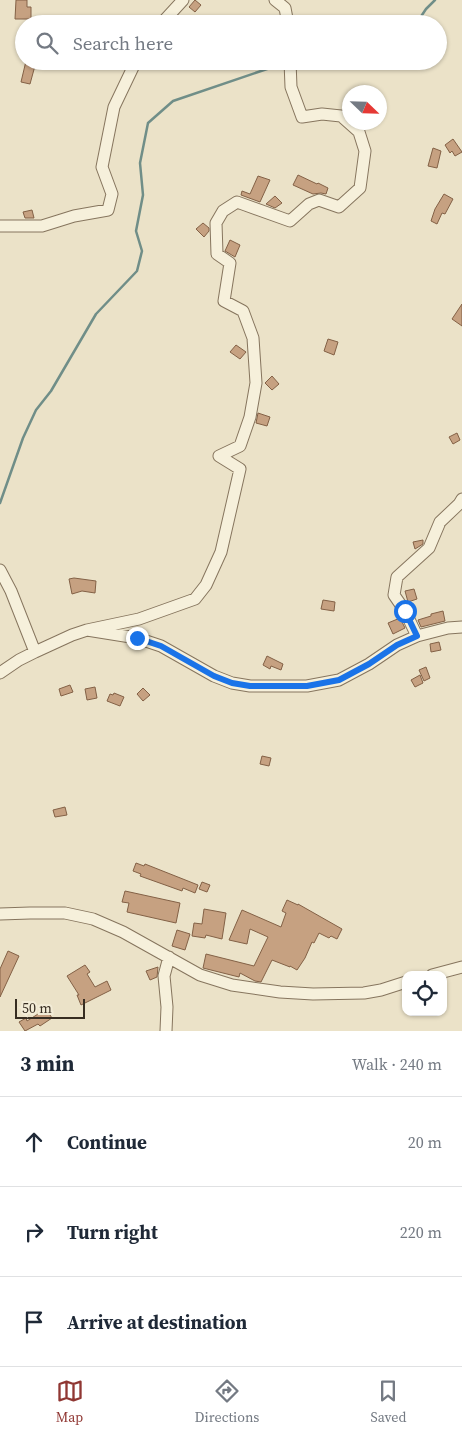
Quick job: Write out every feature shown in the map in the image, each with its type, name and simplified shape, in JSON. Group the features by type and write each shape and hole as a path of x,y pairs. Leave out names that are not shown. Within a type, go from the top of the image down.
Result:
{"street":[{"path":"169,15 183,0"},
{"path":"275,0 285,8 286,15"},
{"path":"0,226 42,226 74,216 108,210 112,194 102,167 114,107 132,70"},
{"path":"0,673 19,660 72,634 139,619 195,599 206,585 221,552 240,469 218,456 240,446 250,417 256,383 254,338 243,311 224,301 230,263 217,254 216,223 223,211 237,202 290,221 309,204 319,200 339,207 360,188 365,151 359,132 342,116 322,114 302,117 291,87 290,70"},
{"path":"417,636 405,611 394,595 397,577 429,548 440,522 462,499"},
{"path":"0,570 11,591 35,652"},
{"path":"87,630 137,638 161,646 214,676 232,683 250,686 307,686 339,680 369,664 397,645 417,636 448,628 462,627"},
{"path":"0,914 65,913 93,919 117,929 190,970 210,979 232,984 280,992 313,994 364,993 402,983"},
{"path":"166,1031 167,1007 164,976 169,957"},
{"path":"447,971 462,967"}],"building":[{"path":"16,0 27,0 27,7 31,7 31,15 15,15"},
{"path":"195,0 201,5 195,12 189,7"},
{"path":"24,70 34,70 30,84 21,82"},
{"path":"453,139 462,152 455,156 452,151 450,153 445,145"},
{"path":"433,148 441,151 437,168 428,166"},
{"path":"298,175 328,188 326,194 313,194 293,185"},
{"path":"258,176 270,180 260,202 241,195 242,191 250,194"},
{"path":"444,194 453,199 445,214 442,213 437,224 431,221 435,209"},
{"path":"275,196 282,203 275,208 266,204"},
{"path":"32,210 34,218 25,218 23,212"},
{"path":"203,223 209,228 204,237 196,229"},
{"path":"230,240 240,245 235,257 225,251"},
{"path":"462,304 462,326 452,319"},
{"path":"328,339 338,342 334,355 324,351"},
{"path":"236,345 246,352 240,359 230,352"},
{"path":"272,376 279,384 272,390 265,383"},
{"path":"258,413 270,417 267,426 256,423"},
{"path":"457,433 460,440 453,444 449,437"},
{"path":"423,540 423,544 415,549 413,542"},
{"path":"69,579 96,581 95,593 82,591 72,594"},
{"path":"414,589 417,599 408,602 405,591"},
{"path":"323,600 335,602 334,611 321,609"},
{"path":"443,611 445,621 421,627 418,620"},
{"path":"400,618 405,628 393,634 388,623"},
{"path":"439,642 441,650 431,652 430,644"},
{"path":"267,656 283,664 281,670 271,666 270,669 263,665"},
{"path":"426,667 430,678 424,681 419,670"},
{"path":"420,675 423,683 415,687 411,680"},
{"path":"70,685 73,692 61,696 59,689"},
{"path":"95,687 97,698 87,700 85,689"},
{"path":"143,688 150,695 143,701 137,694"},
{"path":"114,693 124,697 120,706 107,701 110,694 113,695"},
{"path":"262,756 271,758 269,766 260,764"},
{"path":"65,807 67,815 55,817 53,810"},
{"path":"136,863 144,866 145,864 198,885 195,893 183,888 182,891 140,876 141,874 133,871"},
{"path":"202,882 210,885 207,892 199,889"},
{"path":"125,891 180,903 176,923 127,912 129,903 122,902"},
{"path":"287,900 298,904 342,929 337,939 331,936 329,938 319,933 297,970 272,960 261,982 240,973 239,977 203,968 206,954 254,966 268,937 250,929 247,944 229,940 242,910 281,927 286,913 282,911"},
{"path":"204,909 226,913 222,939 206,935 205,938 192,936 194,923 202,924"},
{"path":"177,930 190,934 185,950 172,946"},
{"path":"8,951 19,956 0,997 0,969"},
{"path":"85,965 90,972 87,974 95,987 107,981 111,990 81,1005 77,995 79,995 67,976"},
{"path":"158,967 157,977 150,980 146,971"},
{"path":"46,1009 52,1018 40,1026 38,1024 25,1031 19,1022 26,1018 27,1021"}],"waterway":[{"path":"422,15 435,0"},
{"path":"0,503 23,438 36,410 51,391 96,314 137,271 142,251 136,231 143,195 140,163 148,123 173,101 264,70"}],"route":[{"path":"137,638 161,646 214,676 232,683 250,686 307,686 339,680 369,664 397,645 417,636 405,611"}]}
